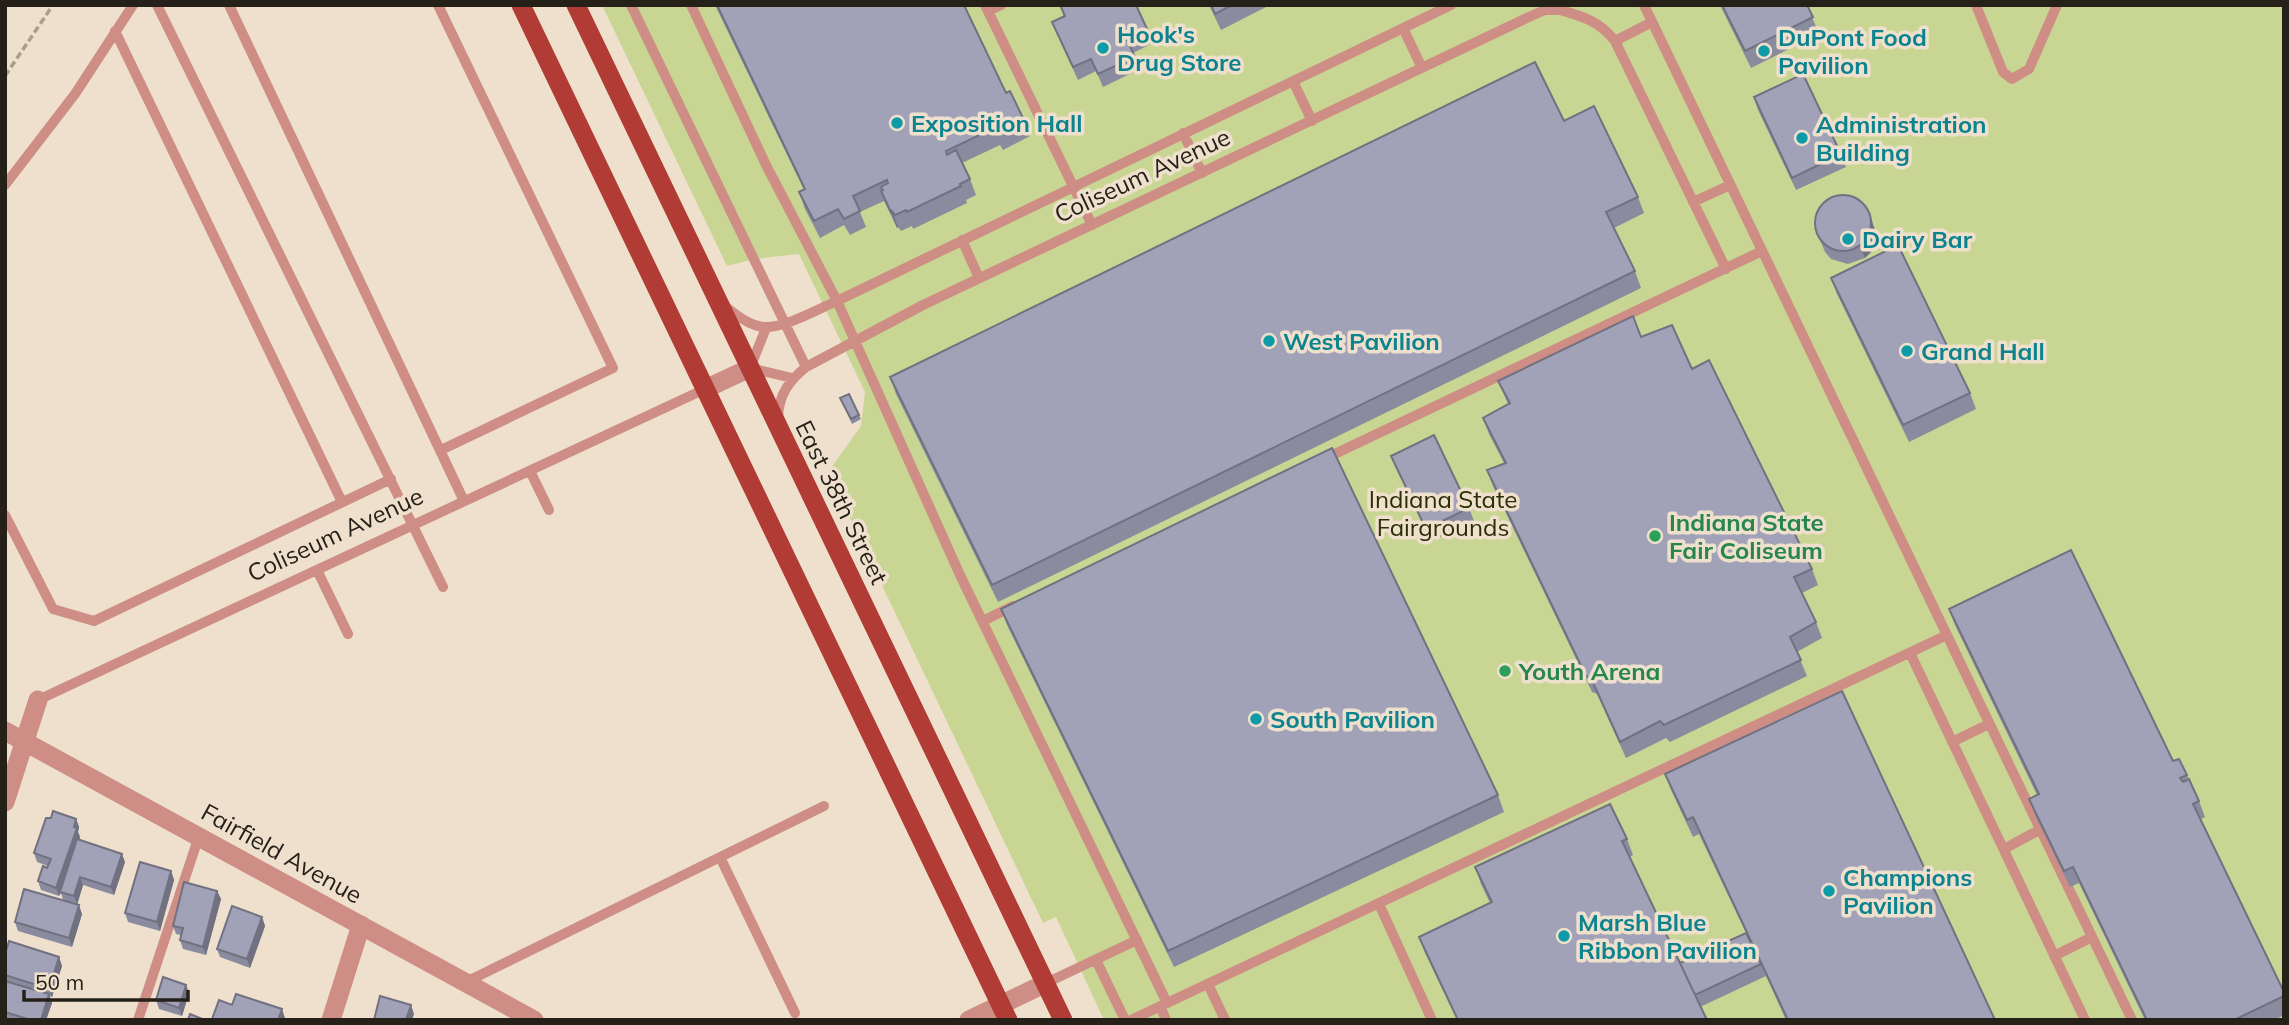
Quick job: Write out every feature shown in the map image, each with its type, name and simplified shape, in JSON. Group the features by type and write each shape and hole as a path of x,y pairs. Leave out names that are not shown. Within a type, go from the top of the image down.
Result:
{"main road":[{"path":"521,5 1005,1012"},
{"name":"East 38th Street","path":"576,5 1063,1020"}],"street":[{"name":"Coliseum Avenue","path":"705,389 750,368"},
{"name":"Coliseum Avenue","path":"5,802 38,699"},
{"name":"Fairfield Avenue","path":"5,731 530,1019"},
{"path":"331,1020 361,925"},
{"path":"969,1020 1005,1012 1046,983"}],"lane":[{"path":"5,185 75,94 133,5"},
{"path":"157,5 443,587"},
{"path":"229,5 464,501"},
{"path":"438,5 613,368 441,450"},
{"path":"631,5 806,367"},
{"path":"691,5 766,165 837,301 983,621 1137,940 1163,1005 1166,1020"},
{"path":"1001,5 986,8 1091,225"},
{"name":"Coliseum Avenue","path":"766,328 837,301 1451,5"},
{"path":"1545,5 1597,22 1615,41 1726,269"},
{"path":"1644,5 2132,1020"},
{"path":"1976,5 2003,72 2012,79 2029,69 2057,5"},
{"name":"Coliseum Avenue","path":"792,379 806,367 979,278 1538,13 1557,10"},
{"path":"1615,41 1652,22"},
{"path":"1404,28 1422,68"},
{"path":"115,31 342,502"},
{"path":"1293,81 1311,121"},
{"path":"1183,134 1202,173"},
{"path":"1693,202 1730,185"},
{"path":"962,240 979,278"},
{"path":"1309,466 1762,251"},
{"path":"714,294 722,304 742,319 766,328 750,368 792,379 779,405 778,416 783,437"},
{"name":"Coliseum Avenue","path":"38,699 705,389"},
{"path":"530,471 549,510"},
{"path":"5,515 53,609 94,621 391,479"},
{"path":"317,570 348,634"},
{"path":"983,621 1020,603"},
{"path":"1131,1020 1947,635"},
{"path":"1910,653 2085,1020"},
{"path":"1952,741 1989,724"},
{"path":"466,982 824,806"},
{"path":"2004,849 2041,830"},
{"path":"138,1020 199,836"},
{"path":"720,857 795,1013"},
{"path":"1379,904 1432,1020"},
{"path":"2054,956 2092,937"},
{"path":"1046,983 1137,940"},
{"path":"1096,960 1125,1020"},
{"path":"1208,984 1225,1020"}],"path":[{"path":"5,76 53,5"}],"green space":[{"name":"Indiana State Fairgrounds","path":"602,5 2284,5 2284,1020 1104,1020 1056,917 1043,923 828,472 861,426 865,392 799,254 754,259 727,266"}],"building":[{"name":"Exposition Hall","path":"717,5 964,5 1006,93 1010,91 1024,120 997,134 994,128 946,151 947,155 956,150 970,179 907,212 906,210 895,215 891,212 881,191 881,187 888,183 887,180 853,196 860,211 844,219 838,209 814,221 799,192 805,189"},
{"name":"Hook's Drug Store","path":"1136,5 1148,31 1127,40 1135,57 1098,74 1091,59 1073,67 1052,22 1065,16 1061,7"},
{"path":"1211,5 1232,5 1215,14"},
{"name":"DuPont Food Pavilion","path":"1722,5 1807,5 1813,17 1745,51"},
{"name":"West Pavilion","path":"1535,62 1564,121 1594,106 1638,197 1606,212 1635,271 992,585 890,377"},
{"name":"Administration Building","path":"1803,74 1841,154 1792,178 1754,97"},
{"name":"Dairy Bar","path":"1843,195 1854,197 1863,203 1869,212 1869,234 1863,243 1854,249 1843,251 1832,249 1823,243 1817,234 1815,223 1817,212 1823,203 1832,197"},
{"name":"Grand Hall","path":"1898,245 1970,393 1903,425 1831,278"},
{"name":"Indiana State Fair Coliseum","path":"1633,316 1641,337 1672,325 1692,369 1709,360 1812,569 1794,577 1816,622 1790,637 1801,660 1664,725 1660,721 1620,742 1487,470 1506,463 1483,418 1510,403 1498,381"},
{"path":"849,394 859,415 851,419 840,398"},
{"path":"1434,435 1469,508 1426,529 1391,456"},
{"name":"South Pavilion","path":"1332,448 1498,795 1168,951 1001,609"},
{"path":"2071,550 2173,761 2179,759 2187,775 2180,778 2183,782 2189,779 2199,801 2193,804 2284,992 2284,996 2234,1020 2147,1020 2073,867 2064,871 2029,799 2039,794 1949,609"},
{"name":"Champions Pavilion","path":"1842,691 1995,1020 1788,1020 1693,817 1687,820 1665,774"},
{"name":"Marsh Blue Ribbon Pavilion","path":"1610,804 1627,839 1622,841 1707,1020 1458,1020 1419,937 1492,902 1475,867"},
{"path":"53,811 76,819 74,827 77,828 56,888 38,881 43,866 47,868 51,859 34,853 46,818 51,818"},
{"path":"77,839 122,854 111,887 80,877 74,896 60,892"},
{"path":"140,862 171,871 157,922 125,913"},
{"path":"184,882 217,891 203,947 180,940 183,928 173,926"},
{"path":"24,889 79,905 69,938 15,922"},
{"path":"232,906 262,917 247,959 217,949"},
{"path":"1746,933 1761,964 1695,995 1680,963"},
{"path":"9,941 59,957 49,989 5,975 5,954"},
{"path":"163,977 186,985 179,1008 156,1000"},
{"path":"5,981 49,994 41,1020 31,1020 5,1012"},
{"path":"236,994 282,1009 278,1020 212,1019 219,1000 232,1005"},
{"path":"380,996 411,1005 406,1020 374,1020"},
{"path":"190,1014 205,1020 188,1020"}],"place":[{"name":"Hook's Drug Store","path":"1103,48"},
{"name":"DuPont Food Pavilion","path":"1764,51"},
{"name":"Exposition Hall","path":"897,123"},
{"name":"Administration Building","path":"1802,138"},
{"name":"Dairy Bar","path":"1848,239"},
{"name":"West Pavilion","path":"1269,341"},
{"name":"Grand Hall","path":"1907,351"},
{"name":"Indiana State Fair Coliseum","path":"1655,536"},
{"name":"Youth Arena","path":"1505,671"},
{"name":"South Pavilion","path":"1256,719"},
{"name":"Champions Pavilion","path":"1829,891"},
{"name":"Marsh Blue Ribbon Pavilion","path":"1564,936"}]}
